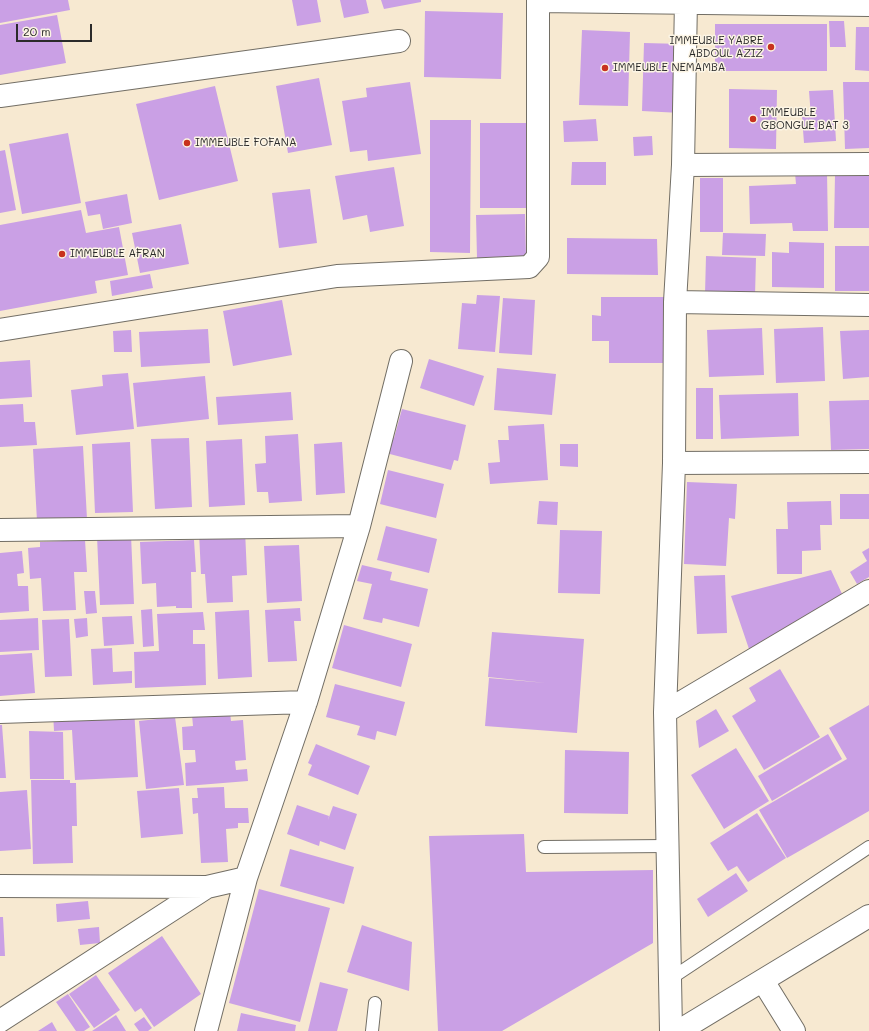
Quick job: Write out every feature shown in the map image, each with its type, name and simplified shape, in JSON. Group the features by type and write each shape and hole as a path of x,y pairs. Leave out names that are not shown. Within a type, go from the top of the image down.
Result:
{"street":[{"path":"0,330 337,276 529,267 538,257 538,0 869,5"},
{"path":"686,2 683,165 675,302 674,463 665,712 670,979 681,1030 869,916"},
{"path":"0,96 400,41"},
{"path":"683,165 869,164"},
{"path":"675,302 869,305"},
{"path":"206,1031 246,878 306,702 359,526 401,361"},
{"path":"674,463 869,462"},
{"path":"0,530 359,526"},
{"path":"665,712 869,591"},
{"path":"0,712 306,702"},
{"path":"0,886 207,887 246,878"},
{"path":"0,1020 207,887"},
{"path":"763,981 794,1031"}],"lane":[{"path":"544,847 667,846"},
{"path":"670,979 869,848"},
{"path":"372,1031 375,1003"}],"building":[{"path":"0,0 68,0 70,10 0,23"},
{"path":"292,0 317,0 321,22 297,26"},
{"path":"340,0 366,0 369,13 344,18"},
{"path":"381,0 421,0 421,2 384,9"},
{"path":"425,11 503,13 501,79 424,77"},
{"path":"57,15 66,63 0,75 0,25"},
{"path":"829,21 844,21 846,47 830,47"},
{"name":"IMMEUBLE YABRE ABDOUL AZIZ","path":"715,24 827,24 827,71 715,71"},
{"path":"856,27 869,27 869,71 855,70"},
{"name":"IMMEUBLE NEMAMBA","path":"582,30 630,32 628,106 579,105"},
{"name":"IMMEUBLE NEMAMBA","path":"644,43 683,44 681,113 642,111"},
{"path":"319,78 332,145 288,153 276,86"},
{"path":"410,82 421,154 368,161 367,150 350,152 342,101 367,97 366,88"},
{"path":"843,82 869,82 869,148 845,149"},
{"name":"IMMEUBLE FOFANA","path":"215,86 238,181 159,200 136,104"},
{"name":"IMMEUBLE GBONGUE BAT 3","path":"729,89 777,90 776,149 729,148"},
{"path":"833,90 836,141 804,143 802,117 811,117 809,91"},
{"path":"596,119 598,141 564,142 563,121"},
{"path":"430,120 471,120 470,253 430,252"},
{"path":"480,123 526,123 527,208 480,208"},
{"path":"68,133 81,203 22,214 9,144"},
{"path":"652,136 653,155 634,156 633,137"},
{"path":"5,150 16,210 0,213 0,151"},
{"path":"572,162 606,162 606,185 571,185"},
{"path":"394,167 404,226 370,232 367,215 343,220 335,176"},
{"path":"827,172 828,231 793,231 792,223 750,224 749,186 796,184 795,173"},
{"path":"835,175 869,175 869,228 834,228"},
{"path":"700,178 723,178 723,232 700,232"},
{"path":"310,189 317,243 279,248 272,193"},
{"path":"127,194 132,223 103,229 100,214 88,216 85,202"},
{"name":"IMMEUBLE AFRAN","path":"81,210 86,233 119,227 128,275 95,281 97,293 0,311 0,225"},
{"path":"525,214 526,257 477,258 476,215"},
{"path":"181,224 189,264 140,273 132,233"},
{"path":"723,233 766,234 765,256 722,255"},
{"path":"567,238 657,239 658,275 567,274"},
{"path":"789,242 824,243 824,288 772,287 772,252 789,253"},
{"path":"835,246 869,246 869,291 835,291"},
{"path":"706,256 756,258 755,296 705,294"},
{"path":"150,274 153,288 112,296 110,281"},
{"path":"477,295 500,296 495,352 458,349 462,303 476,304"},
{"path":"601,297 672,297 671,317 663,316 663,363 609,363 609,341 592,341 592,315 601,316"},
{"path":"503,298 535,300 532,355 499,353"},
{"path":"282,300 292,355 233,366 223,311"},
{"path":"823,327 825,381 776,383 774,329"},
{"path":"762,328 764,375 709,377 707,330"},
{"path":"208,329 210,363 141,367 139,332"},
{"path":"131,330 132,352 114,352 113,331"},
{"path":"869,330 869,377 843,379 840,331"},
{"path":"429,359 484,376 474,406 420,388"},
{"path":"30,360 32,397 0,399 0,362"},
{"path":"497,368 556,374 552,415 494,410"},
{"path":"128,373 134,429 76,435 71,390 103,386 102,375"},
{"path":"205,376 209,419 137,427 133,383"},
{"path":"696,388 713,388 713,439 696,439"},
{"path":"291,392 293,420 218,425 216,397"},
{"path":"798,393 799,436 721,439 719,395"},
{"path":"869,400 869,449 831,450 829,401"},
{"path":"23,404 24,422 35,422 37,445 0,447 0,405"},
{"path":"402,409 466,425 458,461 454,460 451,470 386,453 389,437 394,438"},
{"path":"544,424 548,480 490,484 488,463 500,462 498,440 509,440 508,426"},
{"path":"298,434 302,501 269,503 268,492 257,492 255,464 266,463 265,436"},
{"path":"189,438 192,507 155,509 151,439"},
{"path":"242,439 245,505 209,507 206,441"},
{"path":"130,442 133,512 95,513 92,444"},
{"path":"342,442 345,493 316,495 314,444"},
{"path":"560,444 578,444 578,467 560,466"},
{"path":"83,446 87,519 37,521 33,449"},
{"path":"388,470 444,484 436,518 380,504"},
{"path":"687,482 737,484 735,519 729,518 726,566 684,564"},
{"path":"840,494 869,494 869,519 840,519"},
{"path":"539,501 558,502 557,525 537,524"},
{"path":"831,501 832,525 820,525 821,550 802,551 802,574 777,574 776,529 788,529 787,502"},
{"path":"386,526 437,539 429,573 377,560"},
{"path":"245,530 247,575 232,576 233,602 207,603 205,574 201,574 199,532"},
{"path":"560,530 602,531 600,594 558,593"},
{"path":"131,535 134,604 100,605 97,536"},
{"path":"85,540 87,572 74,572 76,610 43,611 41,578 30,579 28,548 40,547 40,542"},
{"path":"194,540 196,572 191,572 192,608 176,608 176,606 157,607 156,583 142,584 140,542"},
{"path":"299,545 302,601 267,603 264,546"},
{"path":"869,548 869,577 857,584 850,572 867,561 862,552"},
{"path":"22,551 24,573 17,574 18,586 28,586 29,611 0,613 0,553"},
{"path":"362,565 392,572 390,580 428,589 419,627 383,618 382,623 363,619 372,584 357,581"},
{"path":"831,570 843,596 749,649 731,596"},
{"path":"725,575 727,633 697,634 694,576"},
{"path":"84,591 95,591 97,613 86,614"},
{"path":"300,608 301,621 294,621 297,661 268,662 265,610"},
{"path":"152,609 154,646 143,647 141,610"},
{"path":"249,610 252,677 218,679 215,612"},
{"path":"203,612 205,630 193,630 193,644 205,644 206,685 135,688 134,652 159,651 157,614"},
{"path":"132,616 134,644 104,646 102,617"},
{"path":"38,618 39,650 0,652 0,620"},
{"path":"87,618 88,636 76,638 74,619"},
{"path":"69,619 72,676 45,677 42,620"},
{"path":"344,625 412,644 401,687 332,668"},
{"path":"492,632 584,639 577,733 485,726 489,678 546,683 488,677"},
{"path":"112,648 113,672 132,671 132,683 93,685 91,649"},
{"path":"32,653 35,693 0,696 0,655"},
{"path":"780,669 820,737 764,770 732,716 756,701 749,688"},
{"path":"335,684 405,702 396,736 377,731 375,740 357,735 360,726 326,717"},
{"path":"869,705 869,811 787,858 759,810 847,759 829,728"},
{"path":"134,708 138,777 75,780 72,730 54,731 53,712"},
{"path":"716,709 729,731 699,748 696,721"},
{"path":"230,712 231,721 243,720 246,760 235,761 236,770 247,769 248,781 186,786 185,763 196,762 195,750 183,750 182,727 193,726 192,715"},
{"path":"175,717 184,785 146,789 139,721"},
{"path":"0,725 2,725 6,778 0,778"},
{"path":"29,731 63,732 64,779 30,779"},
{"path":"828,734 842,759 772,801 758,776"},
{"path":"316,744 370,766 358,795 308,775 312,765 308,763"},
{"path":"736,748 769,801 724,829 691,775"},
{"path":"565,750 629,752 628,814 564,813"},
{"path":"31,780 70,780 70,783 76,783 77,826 72,826 73,863 33,864"},
{"path":"224,787 225,808 248,808 249,823 238,823 238,828 226,829 228,862 201,863 198,813 193,814 192,798 198,798 197,788"},
{"path":"179,788 183,834 141,838 137,791"},
{"path":"27,790 31,849 0,851 0,792"},
{"path":"297,805 329,816 328,820 333,806 357,814 345,850 320,841 319,846 287,834"},
{"path":"757,813 786,858 748,882 737,866 728,871 710,843"},
{"path":"524,834 526,872 653,870 653,943 502,1031 438,1031 429,836"},
{"path":"290,849 354,867 344,904 280,886"},
{"path":"736,873 748,891 708,917 697,899"},
{"path":"259,889 330,908 300,1022 229,1003"},
{"path":"88,901 90,919 57,922 56,904"},
{"path":"0,917 3,917 5,956 0,956"},
{"path":"362,925 412,942 409,991 347,972"},
{"path":"99,927 100,943 80,945 78,929"},
{"path":"162,936 201,994 154,1027 141,1008 135,1012 108,973"},
{"path":"96,975 120,1010 94,1028 69,994"},
{"path":"320,982 348,989 337,1031 308,1031"},
{"path":"68,994 90,1027 84,1031 76,1031 56,1002"},
{"path":"241,1013 296,1025 295,1031 237,1031"},
{"path":"116,1015 126,1031 92,1031"},
{"path":"144,1017 152,1028 148,1031 139,1031 134,1024"},
{"path":"52,1022 57,1031 38,1031"}],"place":[{"name":"IMMEUBLE YABRE ABDOUL AZIZ","path":"771,47"},
{"name":"IMMEUBLE NEMAMBA","path":"605,68"},
{"name":"IMMEUBLE GBONGUE BAT 3","path":"753,119"},
{"name":"IMMEUBLE FOFANA","path":"187,143"},
{"name":"IMMEUBLE AFRAN","path":"62,254"}]}
